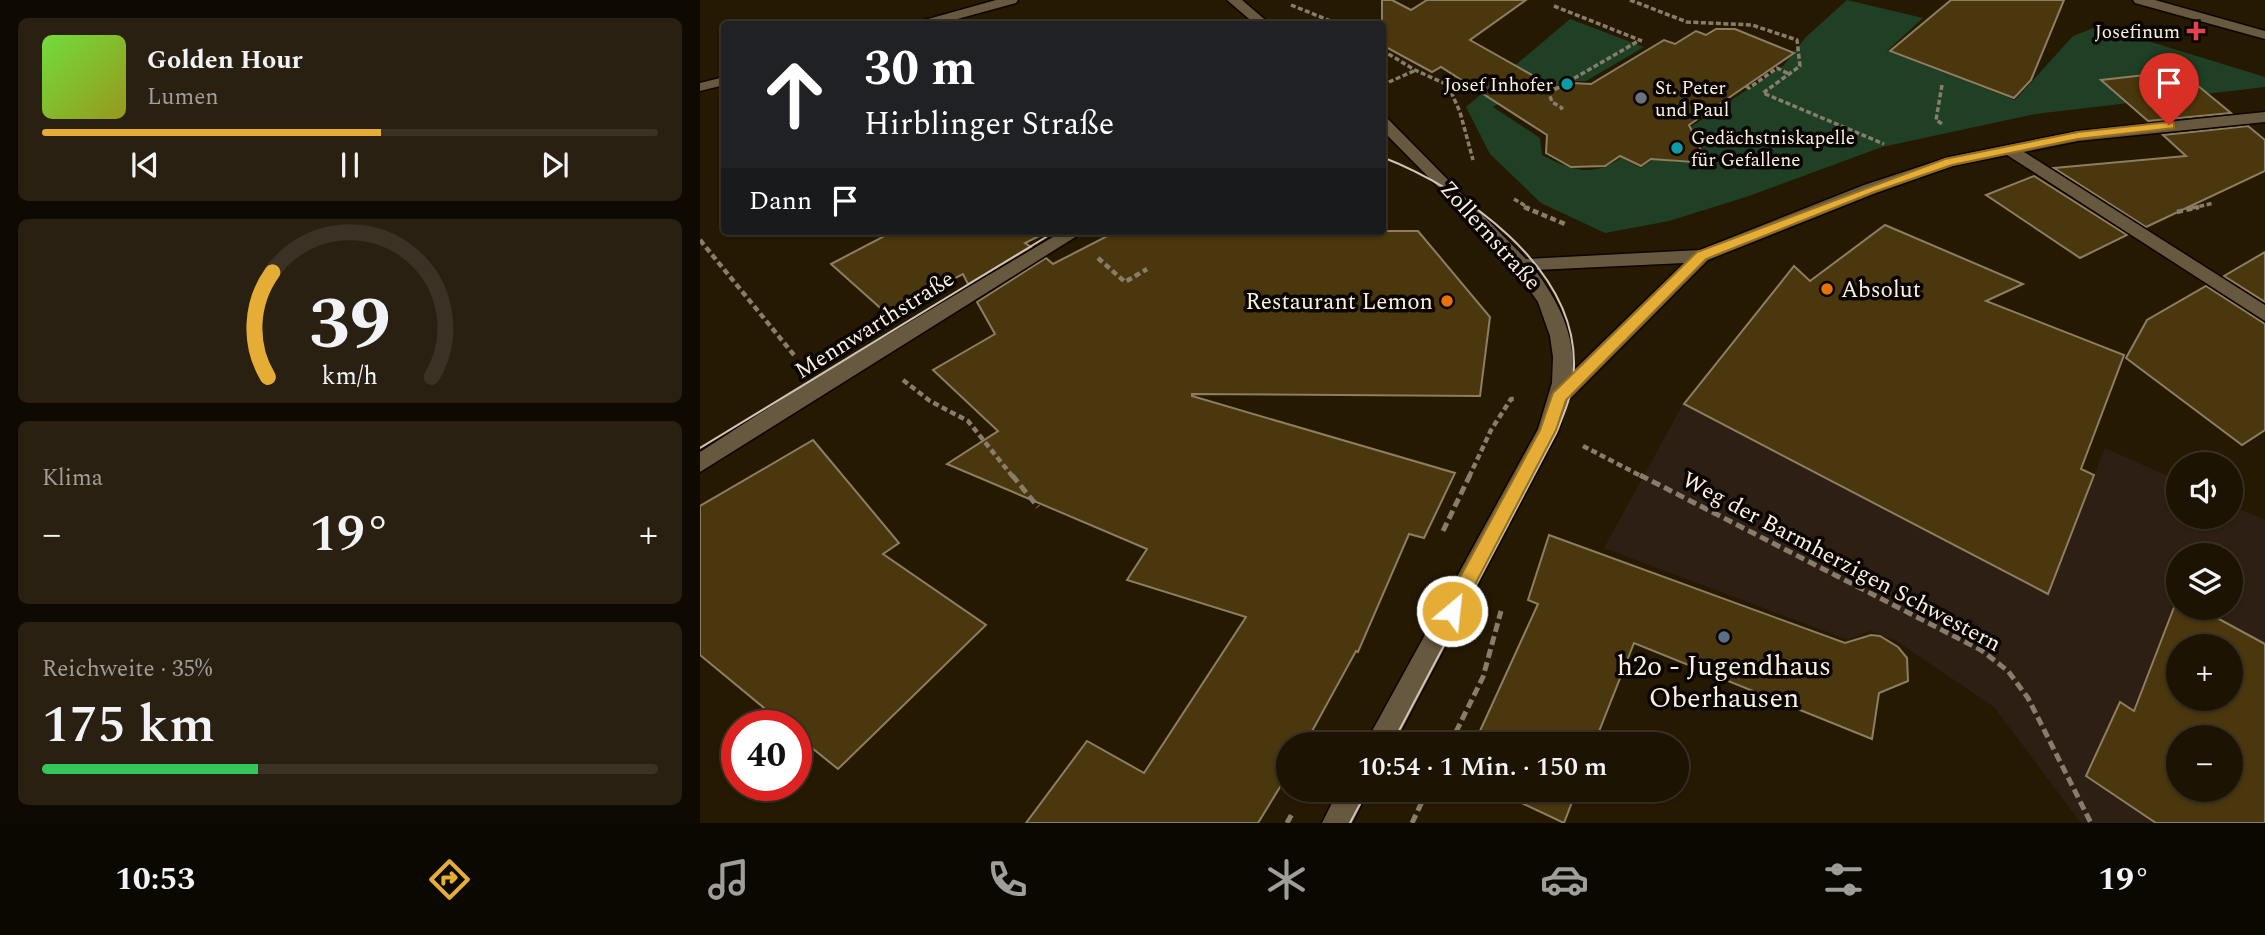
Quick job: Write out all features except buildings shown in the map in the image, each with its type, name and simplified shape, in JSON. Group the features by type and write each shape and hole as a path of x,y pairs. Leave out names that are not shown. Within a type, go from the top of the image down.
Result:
{"street":[{"path":"937,21 1011,0"},
{"path":"1234,0 1259,21"},
{"path":"2140,0 2265,35"},
{"path":"700,87 721,81"},
{"path":"1521,265 1702,256 1937,166 2009,149 2112,131 2265,117"},
{"name":"Zollernstraße","path":"1386,126 1521,265 1548,299 1560,336 1562,383 1548,430 1531,464 1386,732"},
{"path":"2009,149 2265,314"},
{"name":"Mennwarthstraße","path":"700,463 819,385 1068,235"},
{"path":"1559,397 1702,256"},
{"path":"1336,823 1347,802"}],"path":[{"path":"1630,0 1687,22 1752,25 1797,40 1800,66 1763,93 1937,166"},
{"path":"1282,1 1331,21"},
{"path":"1554,6 1641,40 1549,93 1552,102 1562,108 1560,109"},
{"path":"1386,52 1448,85 1460,112 1475,167"},
{"path":"1746,86 1749,88 1777,68 1789,74"},
{"path":"1386,83 1415,70"},
{"path":"1513,198 1523,206 1574,229"},
{"path":"1076,235 1125,282 1147,269"},
{"path":"700,240 819,385"},
{"path":"870,354 930,401 968,421 1038,507"},
{"name":"Weg der Barmherzigen Schwestern","path":"1579,444 1981,650 2008,671 2028,698 2091,823"},
{"path":"1412,823 1422,802"}],"shaded area":[{"path":"1753,317 2094,475 2105,448 2166,475 2166,529 2243,529 2243,510 2265,520 2265,823 2081,823 1994,707 1895,640 1870,631 1848,640 1604,548 1683,404"}],"green space":[{"path":"1847,0 1923,18 1887,51 2015,100 2073,36 2099,26 2265,77 2265,87 2035,114 1882,147 1749,196 1669,221 1605,233 1541,203 1490,154 1466,107 1570,19 1644,47 1586,81 1565,81 1548,92 1528,87 1493,107 1540,138 1542,155 1572,168 1591,170 1621,158 1641,168 1659,156 1671,161 1688,161 1703,150 1699,141 1683,132 1783,66 1806,37"}],"tram line":[{"path":"1386,159 1446,189 1509,236 1535,265 1556,296 1570,330 1574,366 1571,392 1556,433 1398,732"},
{"path":"700,448 1049,235"},
{"path":"1350,823 1361,802"}],"place":[{"name":"Josefinum","path":"2196,31"},
{"name":"Josef Inhofer","path":"1567,84"},
{"name":"St. Peter und Paul","path":"1641,98"},
{"name":"Gedächstniskapelle für Gefallene","path":"1677,148"},
{"name":"Absolut","path":"1827,289"},
{"name":"Restaurant Lemon","path":"1447,301"},
{"name":"h2o - Jugendhaus Oberhausen","path":"1724,637"}],"route":[{"path":"1452,611 1531,464 1548,430 1559,397 1702,256 1738,240 1949,162 2078,136 2169,125"}]}
